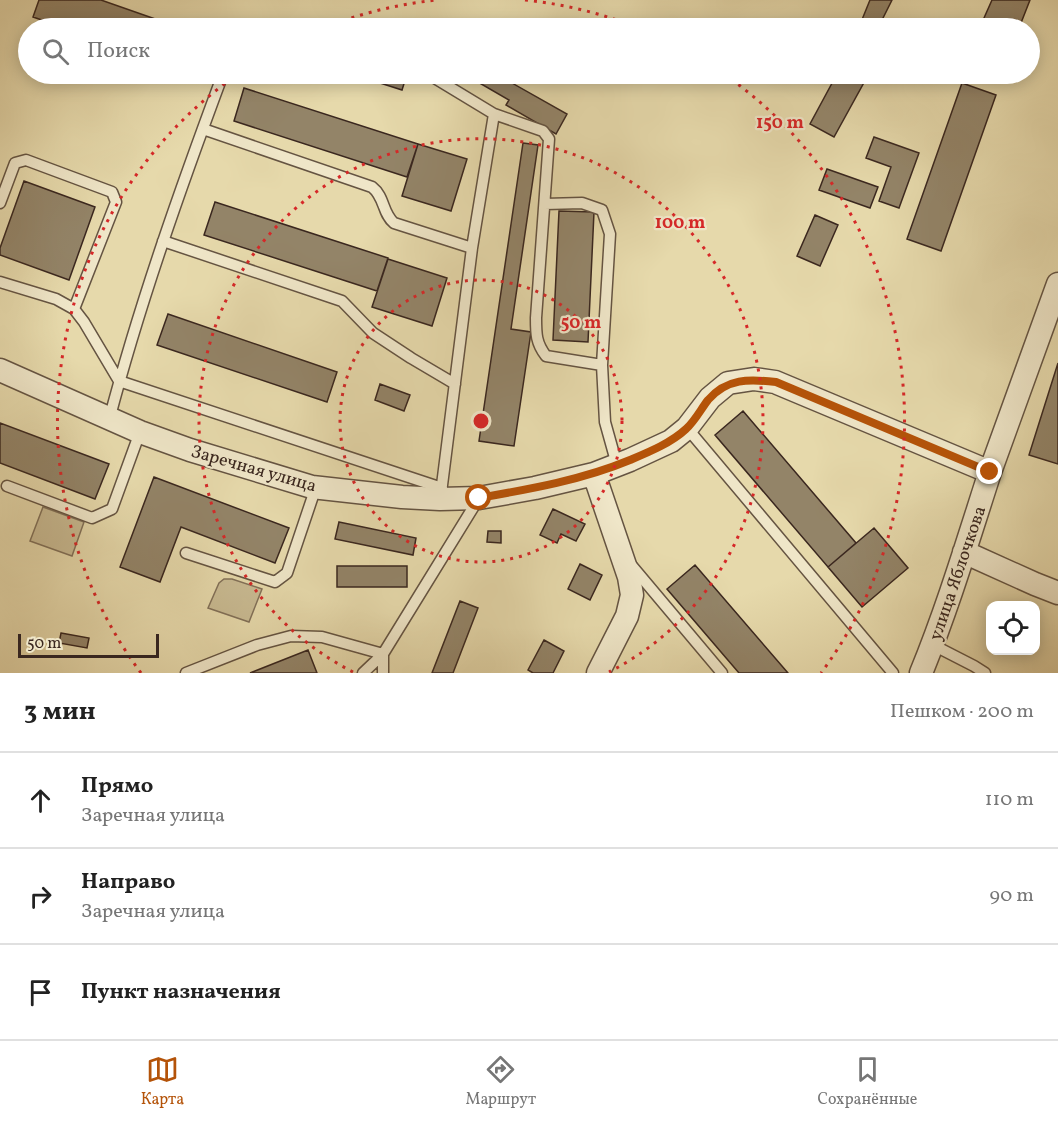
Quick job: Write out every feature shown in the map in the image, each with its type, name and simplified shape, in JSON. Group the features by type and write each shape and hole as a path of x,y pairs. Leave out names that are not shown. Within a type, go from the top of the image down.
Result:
{"street":[{"path":"990,472 1058,284"},
{"name":"Заречная улица","path":"0,370 109,420 190,450 316,487 402,496 441,494 479,498 594,474 671,441 687,428 710,398 728,383 754,379 776,382 990,472"},
{"name":"улица Яблочкова","path":"921,673 933,645 990,472"},
{"path":"594,474 629,577 632,595 627,616 598,673"},
{"path":"964,552 1058,593"}],"lane":[{"path":"109,420 163,241 219,84"},
{"path":"444,84 494,114 543,131 549,139 536,334 540,348 546,356 602,365"},
{"path":"0,282 56,299 74,309 119,381 441,494 472,248 494,114"},
{"path":"202,129 372,187 379,192 387,217 394,223 472,248"},
{"path":"0,203 15,163 26,160 112,192 116,202 74,309"},
{"path":"545,204 582,203 602,210 610,234 602,365 605,422 617,465"},
{"path":"163,241 342,301 373,333 455,384"},
{"path":"687,428 893,673"},
{"path":"7,486 92,518 112,509 140,432"},
{"path":"186,553 275,582 287,573 316,487"},
{"path":"376,673 383,654 479,498"},
{"path":"622,555 722,673"},
{"path":"186,673 257,645 291,636 322,637 383,654"},
{"path":"933,645 985,673"},
{"path":"363,673 383,654"},
{"path":"383,654 383,673"}],"shaded area":[{"path":"43,507 84,522 72,556 30,541"},
{"path":"224,579 232,579 262,589 249,622 208,608 219,583"}],"building":[{"path":"39,0 101,0 152,18 36,18 33,17"},
{"path":"870,0 892,0 883,18 863,18"},
{"path":"992,0 1030,0 1023,18 984,18"},
{"path":"383,84 404,84 402,90"},
{"path":"481,84 514,84 567,114 556,134 506,105 509,100"},
{"path":"832,84 863,84 834,137 810,124"},
{"path":"962,84 996,95 941,251 907,239"},
{"path":"244,88 418,144 407,177 234,121"},
{"path":"874,137 919,153 899,208 879,201 891,167 866,158"},
{"path":"523,143 538,145 511,329 531,332 514,446 479,441"},
{"path":"418,144 467,159 451,211 402,196"},
{"path":"827,169 878,187 870,208 819,190"},
{"path":"24,181 95,207 69,280 0,255 0,248"},
{"path":"215,202 388,258 377,291 204,235"},
{"path":"559,211 594,212 588,342 553,340"},
{"path":"815,215 838,225 820,266 797,256"},
{"path":"388,259 447,278 432,326 372,307"},
{"path":"168,314 337,372 327,402 157,345"},
{"path":"1058,363 1058,464 1029,455"},
{"path":"380,384 410,395 404,411 375,400"},
{"path":"743,411 856,543 828,567 715,435"},
{"path":"0,423 109,464 95,499 0,463"},
{"path":"154,477 289,528 275,563 181,527 160,582 120,567"},
{"path":"553,509 585,524 576,541 561,534 557,543 540,535"},
{"path":"339,522 416,538 413,555 335,539"},
{"path":"874,528 908,568 862,607 828,567"},
{"path":"488,531 501,531 501,543 487,542"},
{"path":"580,564 602,575 590,600 568,589"},
{"path":"695,565 788,673 739,673 667,589"},
{"path":"337,566 407,566 407,587 337,587"},
{"path":"460,601 478,608 453,673 432,673"},
{"path":"61,633 89,638 87,648 59,643"},
{"path":"544,640 564,651 553,673 533,673 528,670"},
{"path":"308,650 317,673 250,673"}],"route":[{"path":"479,498 594,474 630,460 671,441 687,428 710,398 728,383 754,379 776,382 990,472"}]}
